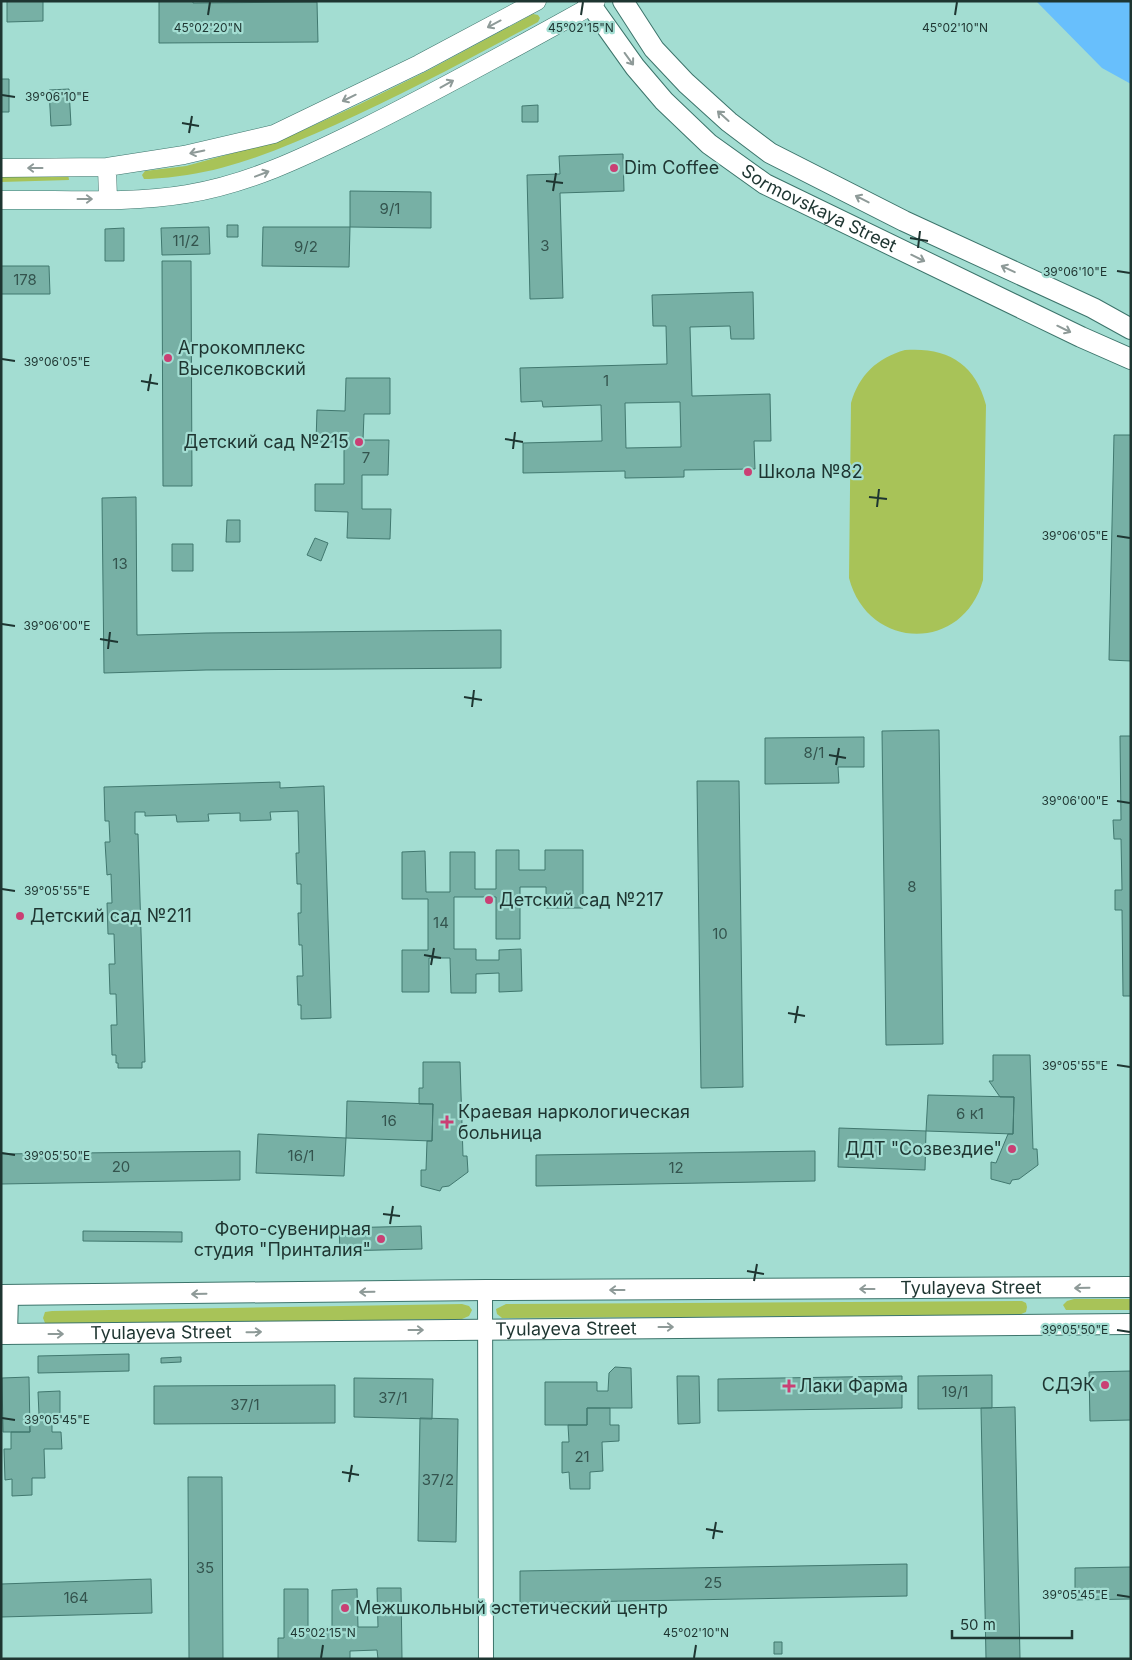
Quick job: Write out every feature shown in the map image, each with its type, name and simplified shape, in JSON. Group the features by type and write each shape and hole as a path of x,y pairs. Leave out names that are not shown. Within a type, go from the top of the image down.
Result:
{"main road":[{"name":"Sormovskaya Street","path":"623,1 654,49 686,83 729,122 770,153 904,221 1093,308 1131,329"},
{"name":"Sormovskaya Street","path":"591,3 635,68 664,101 709,144 765,184 1072,333 1131,359"},
{"name":"Tyulayeva Street","path":"4,1295 485,1290 1131,1287"},
{"path":"4,1295 4,1334"},
{"name":"Tyulayeva Street","path":"4,1334 1131,1324"}],"street":[{"path":"1,168 107,167 184,155 274,134 419,64 536,1"},
{"path":"1,200 143,199 187,194 243,181 290,164 404,108 591,3"},
{"path":"107,167 108,199"},
{"path":"485,1290 486,1659"}],"green space":[{"path":"533,14 538,15 540,18 538,22 412,88 299,141 225,167 178,176 149,179 144,179 142,175 145,171 186,166 284,139 427,71"},
{"path":"68,173 69,180 1,182 1,174"},
{"path":"905,350 934,351 957,361 967,368 975,378 986,405 983,580 972,604 956,621 937,631 916,634 894,630 875,619 859,602 849,578 851,403 859,384 871,369 886,358"},
{"path":"1074,1299 1131,1299 1131,1310 1066,1310 1063,1305 1067,1301"},
{"path":"1022,1301 1026,1303 1026,1312 1019,1315 502,1318 497,1314 496,1309 506,1304"},
{"path":"462,1304 469,1306 472,1310 469,1316 462,1319 54,1325 45,1323 43,1318 45,1312 52,1311"}],"water":[{"path":"1036,1 1131,1 1131,84 1102,68"}],"building":[{"path":"7,1 43,1 43,21 7,22"},
{"path":"159,1 193,1 193,3 317,2 318,42 159,43"},
{"path":"1,79 9,79 9,112 1,112"},
{"path":"69,89 71,125 51,126 49,90"},
{"path":"538,105 538,122 522,122 522,106"},
{"path":"623,154 624,191 560,193 563,298 530,299 527,175 560,174 559,156"},
{"path":"350,191 431,192 431,228 350,227"},
{"path":"227,225 238,225 238,237 227,237"},
{"path":"209,227 210,254 162,255 161,228"},
{"path":"263,227 350,227 349,267 262,266"},
{"path":"124,228 124,261 105,261 105,229"},
{"path":"162,261 191,261 192,486 163,486"},
{"path":"1,266 49,266 50,294 1,294"},
{"path":"753,292 754,339 731,339 730,326 690,327 692,396 770,394 771,441 754,441 755,469 684,470 684,477 625,478 625,471 523,473 523,443 602,441 601,405 543,407 542,401 521,402 520,368 667,364 666,326 653,326 652,295","holes":["680,402 681,447 626,448 625,403"]},
{"path":"346,378 390,378 390,414 364,414 363,440 389,440 388,475 362,475 362,509 391,509 390,539 347,538 348,512 315,511 315,484 344,484 344,442 316,442 317,410 345,411"},
{"path":"1114,435 1131,435 1131,661 1109,660"},
{"path":"136,497 137,635 501,630 501,668 206,670 104,673 102,498"},
{"path":"227,520 240,520 240,542 226,542"},
{"path":"315,538 328,543 321,561 307,555"},
{"path":"172,544 193,544 193,571 172,571"},
{"path":"939,730 943,1044 886,1045 882,731"},
{"path":"1120,736 1131,736 1131,996 1123,996 1122,910 1115,910 1115,890 1122,890 1121,839 1114,839 1113,820 1121,820"},
{"path":"864,737 864,767 838,767 839,783 765,784 765,738"},
{"path":"697,781 739,781 743,1087 701,1088"},
{"path":"280,782 280,788 324,786 331,1018 301,1019 301,1005 298,1005 297,976 303,976 302,945 299,945 298,913 301,913 301,884 297,884 296,853 299,853 298,811 270,812 271,820 240,821 240,813 208,814 209,821 177,822 176,815 145,816 145,812 135,812 135,834 138,834 145,1062 142,1062 142,1068 118,1068 116,1055 112,1055 111,1025 117,1025 116,994 110,994 109,964 115,964 114,934 108,934 107,903 112,903 111,874 107,875 105,842 110,842 109,821 105,821 104,787"},
{"path":"496,850 519,850 519,870 545,870 545,850 583,850 583,908 546,908 546,887 520,887 520,939 496,939 496,897 454,897 454,949 476,949 476,960 499,960 499,950 521,949 522,991 499,992 499,973 476,974 476,993 451,993 450,958 429,958 429,992 402,992 402,950 428,950 428,899 402,899 402,852 425,851 426,892 450,892 450,852 475,852 475,889 496,889"},
{"path":"993,1055 1030,1055 1033,1149 1037,1149 1038,1165 1019,1179 1012,1180 1010,1184 991,1179 991,1162 996,1163 1008,1134 1013,1134 1014,1097 1000,1097 989,1081 993,1081"},
{"name":"Краевая наркологическая больница","path":"423,1062 460,1062 463,1156 467,1156 468,1172 449,1186 442,1187 440,1191 421,1186 421,1170 426,1170 427,1141 432,1141 433,1104 419,1104 419,1088 423,1088"},
{"path":"928,1095 1014,1097 1013,1134 926,1131"},
{"path":"347,1101 433,1104 432,1141 346,1138"},
{"path":"839,1128 926,1131 925,1170 838,1167"},
{"path":"258,1134 346,1138 344,1176 256,1173"},
{"path":"240,1151 240,1180 1,1184 1,1154"},
{"path":"815,1151 815,1181 536,1186 536,1155"},
{"name":"Фото-сувенирная студия \"Принталия\"","path":"421,1226 422,1249 340,1251 339,1228"},
{"path":"83,1231 182,1232 182,1242 83,1241"},
{"path":"129,1354 129,1371 38,1373 38,1356"},
{"path":"181,1357 181,1362 161,1363 161,1358"},
{"path":"615,1367 631,1368 632,1408 587,1408 587,1425 545,1425 545,1382 597,1382 597,1391 608,1391 609,1373"},
{"path":"1131,1371 1131,1420 1090,1421 1089,1372"},
{"path":"992,1375 992,1408 918,1409 918,1376"},
{"path":"677,1376 699,1376 700,1423 678,1424"},
{"path":"902,1376 902,1408 718,1411 718,1379"},
{"path":"29,1377 30,1432 3,1432 2,1378"},
{"path":"354,1378 433,1379 432,1419 354,1417"},
{"path":"335,1385 335,1423 154,1424 154,1386"},
{"path":"60,1391 60,1420 52,1420 52,1432 61,1432 62,1449 44,1449 45,1478 32,1478 32,1495 12,1496 12,1479 5,1480 4,1449 11,1449 11,1432 30,1432 29,1415 39,1415 38,1392"},
{"path":"1015,1407 1020,1659 986,1659 981,1408"},
{"path":"587,1408 610,1408 610,1425 619,1425 619,1441 602,1442 603,1471 590,1472 590,1489 570,1489 569,1472 562,1473 562,1442 569,1442 568,1425 587,1425"},
{"path":"420,1418 458,1419 456,1542 418,1541"},
{"path":"188,1477 222,1477 223,1659 189,1659"},
{"path":"907,1564 907,1596 520,1603 520,1571"},
{"path":"1131,1567 1131,1599 1075,1600 1075,1568"},
{"path":"151,1579 152,1613 1,1617 1,1584"},
{"name":"Межшкольный эстетический центр","path":"377,1588 401,1588 402,1659 378,1659 377,1650 350,1651 350,1659 278,1659 278,1638 284,1638 284,1589 308,1589 308,1630 332,1629 332,1590 357,1589 358,1627 378,1627"},
{"path":"774,1642 782,1642 782,1654 774,1654"}],"place":[{"name":"Dim Coffee","path":"614,168"},
{"name":"Агрокомплекс Выселковский","path":"168,358"},
{"name":"Детский сад №215","path":"359,442"},
{"name":"Школа №82","path":"748,472"},
{"name":"Детский сад №217","path":"489,900"},
{"name":"Детский сад №211","path":"20,916"},
{"name":"Краевая наркологическая больница","path":"447,1122"},
{"name":"ДДТ \"Созвездие\"","path":"1012,1149"},
{"name":"Фото-сувенирная студия \"Принталия\"","path":"381,1239"},
{"name":"СДЭК","path":"1105,1385"},
{"name":"Лаки Фарма","path":"789,1386"},
{"name":"Межшкольный эстетический центр","path":"345,1608"}]}
